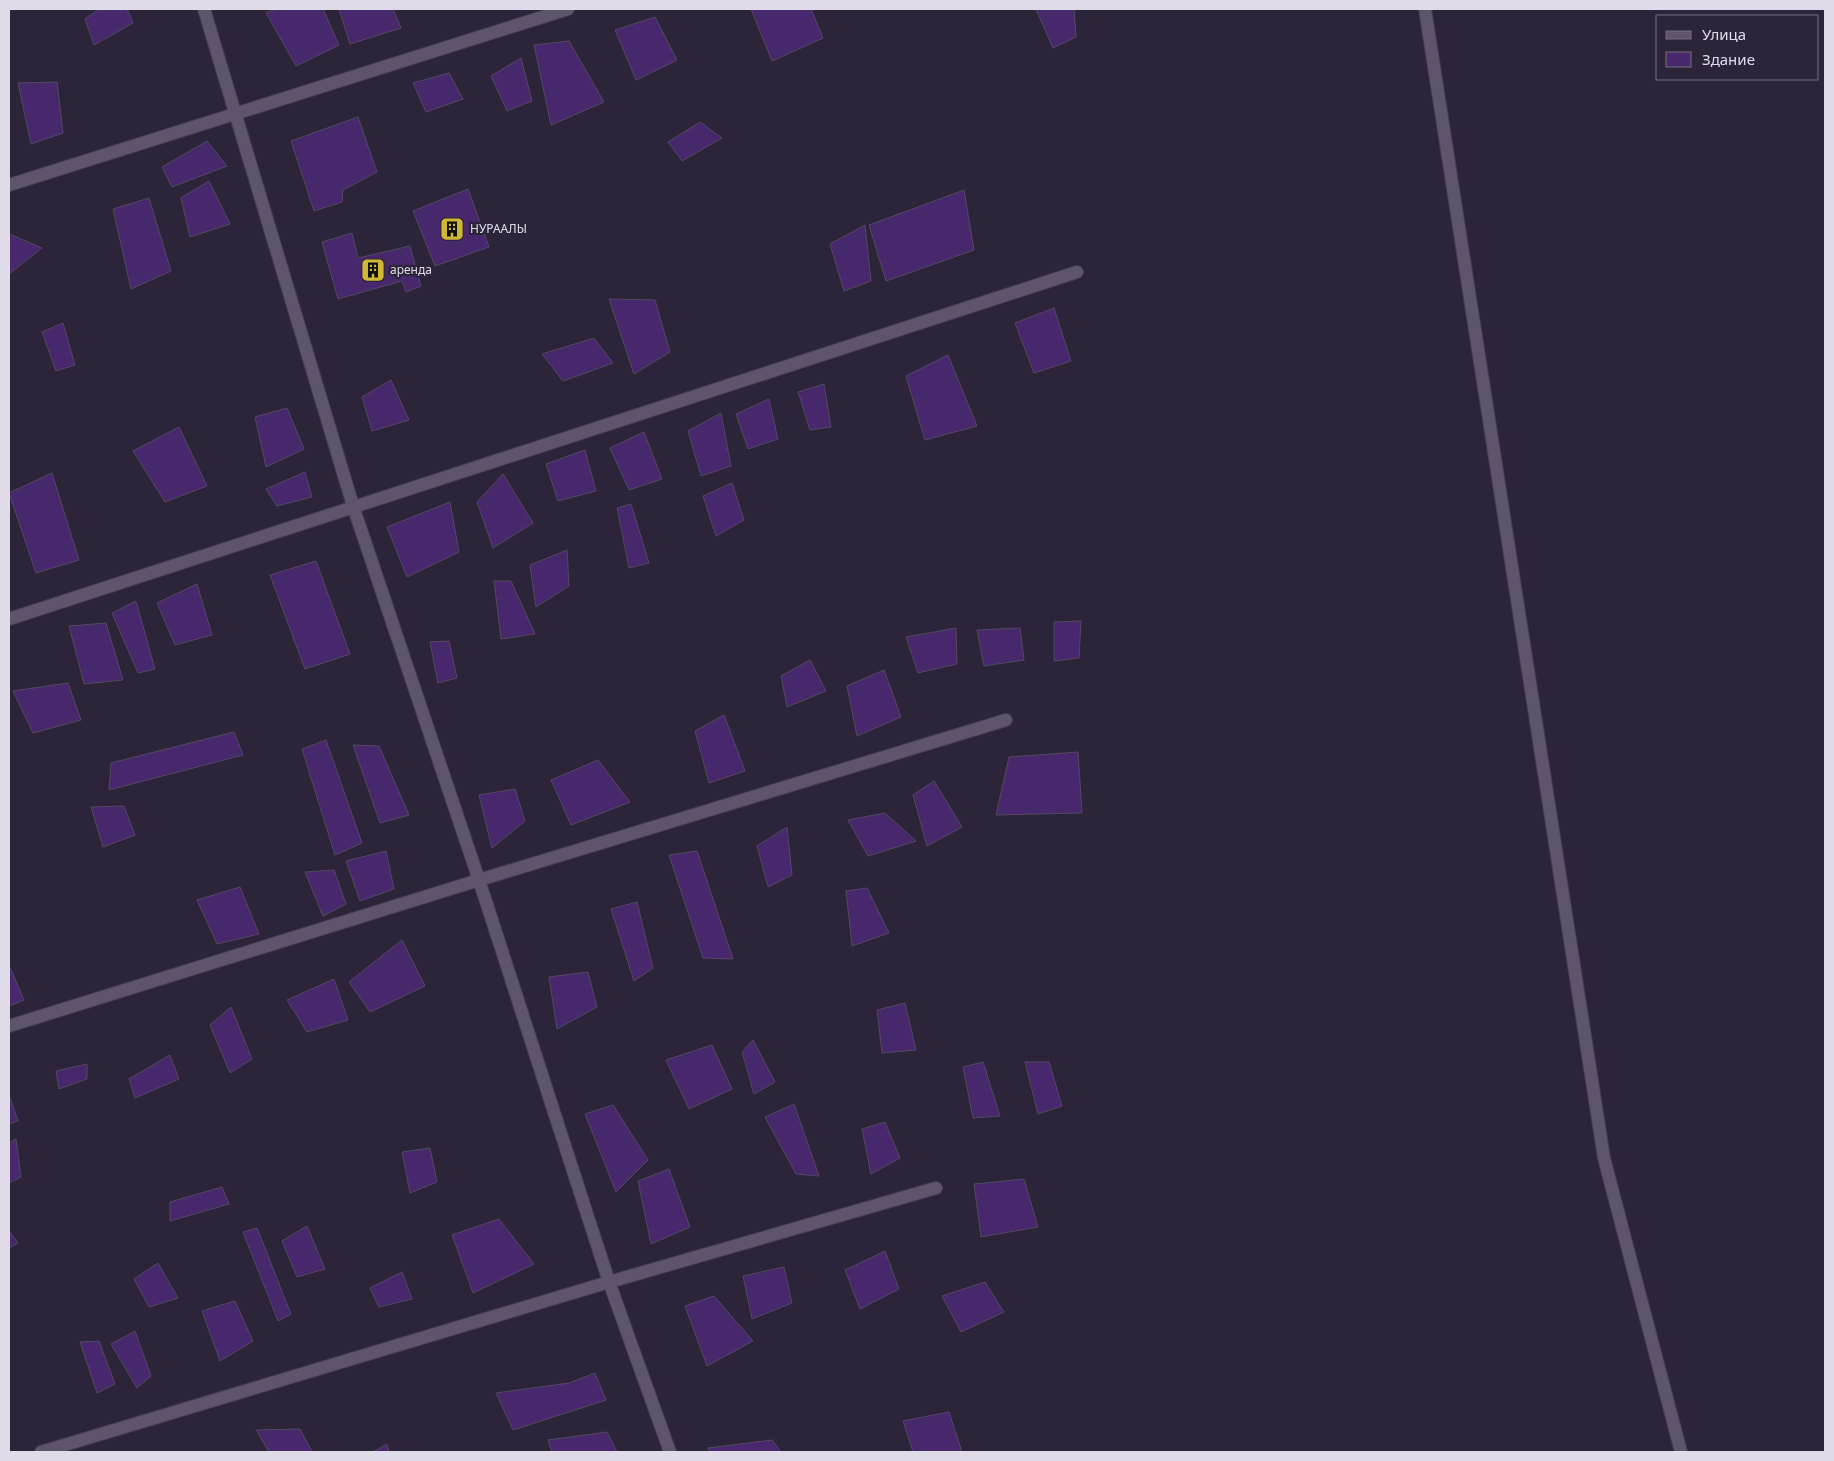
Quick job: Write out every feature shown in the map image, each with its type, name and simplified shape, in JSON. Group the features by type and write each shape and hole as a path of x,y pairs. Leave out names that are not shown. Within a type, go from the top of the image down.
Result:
{"street":[{"path":"204,9 354,508 609,1282 670,1452"},
{"path":"9,185 568,9"},
{"path":"1425,9 1604,1158 1681,1452"},
{"path":"9,619 1077,272"},
{"path":"9,1026 478,880 1006,720"},
{"path":"41,1452 609,1282 936,1188"}],"building":[{"path":"99,9 127,9 133,23 94,45 85,19"},
{"path":"276,9 323,9 339,45 296,66 266,13"},
{"path":"339,9 393,9 401,28 350,44"},
{"path":"751,9 811,9 823,38 772,61"},
{"path":"1036,9 1074,9 1076,37 1053,48"},
{"path":"655,17 677,60 636,80 615,30"},
{"path":"569,41 604,102 551,125 534,45"},
{"path":"521,58 532,101 507,111 491,76"},
{"path":"449,73 463,99 426,112 413,83"},
{"path":"57,82 63,133 31,144 18,83"},
{"path":"358,117 377,172 343,190 342,202 314,211 291,141"},
{"path":"700,122 722,138 682,161 668,142"},
{"path":"207,141 227,166 172,187 162,167"},
{"path":"209,181 230,224 190,237 181,198"},
{"name":"НУРААЛЫ","path":"468,189 489,247 435,266 413,211"},
{"path":"964,190 974,250 886,281 869,225"},
{"path":"149,198 171,271 131,289 113,209"},
{"path":"865,225 871,281 844,291 830,244"},
{"name":"аренда","path":"352,233 358,258 410,246 421,286 406,292 402,281 338,299 322,242"},
{"path":"9,234 42,248 9,274"},
{"path":"609,299 655,300 670,352 634,374"},
{"path":"1054,308 1071,361 1034,373 1015,323"},
{"path":"63,323 75,365 56,371 42,332"},
{"path":"594,338 613,363 563,381 542,354"},
{"path":"948,355 977,426 925,440 906,376"},
{"path":"391,380 409,420 372,431 362,397"},
{"path":"824,384 831,427 810,430 798,392"},
{"path":"769,399 778,439 748,449 736,414"},
{"path":"287,408 304,449 266,467 255,417"},
{"path":"721,413 731,466 701,476 688,431"},
{"path":"179,427 207,486 165,502 133,451"},
{"path":"644,432 662,479 629,490 610,448"},
{"path":"585,450 596,491 558,501 546,464"},
{"path":"305,472 312,497 277,506 266,489"},
{"path":"52,473 79,560 36,573 9,493"},
{"path":"503,474 533,523 493,548 477,502"},
{"path":"732,483 744,520 716,536 703,496"},
{"path":"450,502 459,552 407,577 387,527"},
{"path":"631,504 649,563 629,568 617,508"},
{"path":"567,550 569,586 536,607 530,565"},
{"path":"316,561 350,654 305,669 270,575"},
{"path":"494,581 511,581 535,634 501,639"},
{"path":"197,584 212,635 175,645 157,603"},
{"path":"136,601 155,669 138,673 112,613"},
{"path":"1081,621 1079,658 1054,661 1054,622"},
{"path":"106,623 123,680 84,684 69,626"},
{"path":"956,628 957,664 918,673 906,637"},
{"path":"1020,628 1024,660 984,666 977,630"},
{"path":"449,641 457,678 438,683 430,642"},
{"path":"810,660 826,691 787,707 781,676"},
{"path":"884,670 901,717 857,736 847,686"},
{"path":"68,683 81,720 33,733 13,691"},
{"path":"724,715 745,771 709,783 695,731"},
{"path":"234,732 243,755 109,790 111,763"},
{"path":"326,740 362,843 335,855 302,749"},
{"path":"353,745 379,746 409,815 380,823"},
{"path":"1078,752 1082,813 996,815 1009,757"},
{"path":"598,760 630,802 571,825 551,780"},
{"path":"934,781 962,827 927,846 913,795"},
{"path":"515,789 525,821 492,848 479,795"},
{"path":"124,806 135,835 103,847 91,807"},
{"path":"885,813 916,841 868,856 848,820"},
{"path":"787,827 792,875 768,887 757,846"},
{"path":"386,851 394,889 360,901 346,861"},
{"path":"697,851 733,959 703,958 669,855"},
{"path":"334,870 346,904 323,916 305,872"},
{"path":"240,887 259,934 217,944 197,900"},
{"path":"867,888 889,933 852,946 846,891"},
{"path":"637,902 653,968 634,981 611,909"},
{"path":"402,940 425,986 370,1012 349,982"},
{"path":"9,965 24,1000 9,1006"},
{"path":"588,972 597,1007 557,1029 549,977"},
{"path":"334,979 348,1020 307,1032 287,1000"},
{"path":"905,1003 916,1050 882,1053 877,1010"},
{"path":"231,1007 252,1059 230,1073 210,1025"},
{"path":"753,1040 775,1082 754,1094 742,1052"},
{"path":"712,1045 732,1089 689,1109 666,1060"},
{"path":"170,1055 179,1079 135,1098 129,1079"},
{"path":"983,1062 1000,1116 973,1118 963,1067"},
{"path":"1025,1062 1049,1062 1062,1106 1038,1114"},
{"path":"87,1064 87,1079 59,1089 56,1071"},
{"path":"9,1095 18,1121 9,1124"},
{"path":"794,1104 819,1176 796,1174 765,1117"},
{"path":"613,1105 648,1160 616,1192 585,1114"},
{"path":"885,1122 900,1158 871,1174 862,1129"},
{"path":"16,1139 21,1177 9,1183 9,1143"},
{"path":"430,1148 437,1182 410,1193 402,1152"},
{"path":"669,1169 690,1227 651,1244 638,1181"},
{"path":"1024,1179 1038,1227 981,1237 974,1184"},
{"path":"222,1187 229,1204 170,1221 170,1202"},
{"path":"499,1219 534,1264 473,1293 452,1235"},
{"path":"307,1226 325,1269 297,1277 282,1241"},
{"path":"257,1228 291,1314 278,1321 243,1232"},
{"path":"9,1231 18,1243 9,1248"},
{"path":"885,1251 899,1289 860,1309 845,1270"},
{"path":"158,1263 178,1298 149,1307 134,1279"},
{"path":"784,1267 792,1303 752,1319 743,1276"},
{"path":"402,1272 412,1299 379,1307 370,1288"},
{"path":"985,1282 1004,1312 961,1332 942,1296"},
{"path":"714,1296 753,1341 707,1366 685,1306"},
{"path":"235,1301 253,1341 220,1361 202,1311"},
{"path":"135,1331 151,1376 137,1388 111,1344"},
{"path":"99,1341 115,1384 97,1393 80,1342"},
{"path":"595,1373 606,1400 513,1430 496,1393 569,1383"},
{"path":"949,1412 962,1452 913,1452 903,1421"},
{"path":"300,1429 312,1452 269,1452 256,1430"},
{"path":"607,1432 617,1452 552,1452 548,1440"},
{"path":"772,1440 781,1452 709,1452 708,1448"},
{"path":"387,1444 389,1452 373,1452"}],"place":[{"name":"НУРААЛЫ","path":"452,229"},
{"name":"аренда","path":"373,270"}]}
